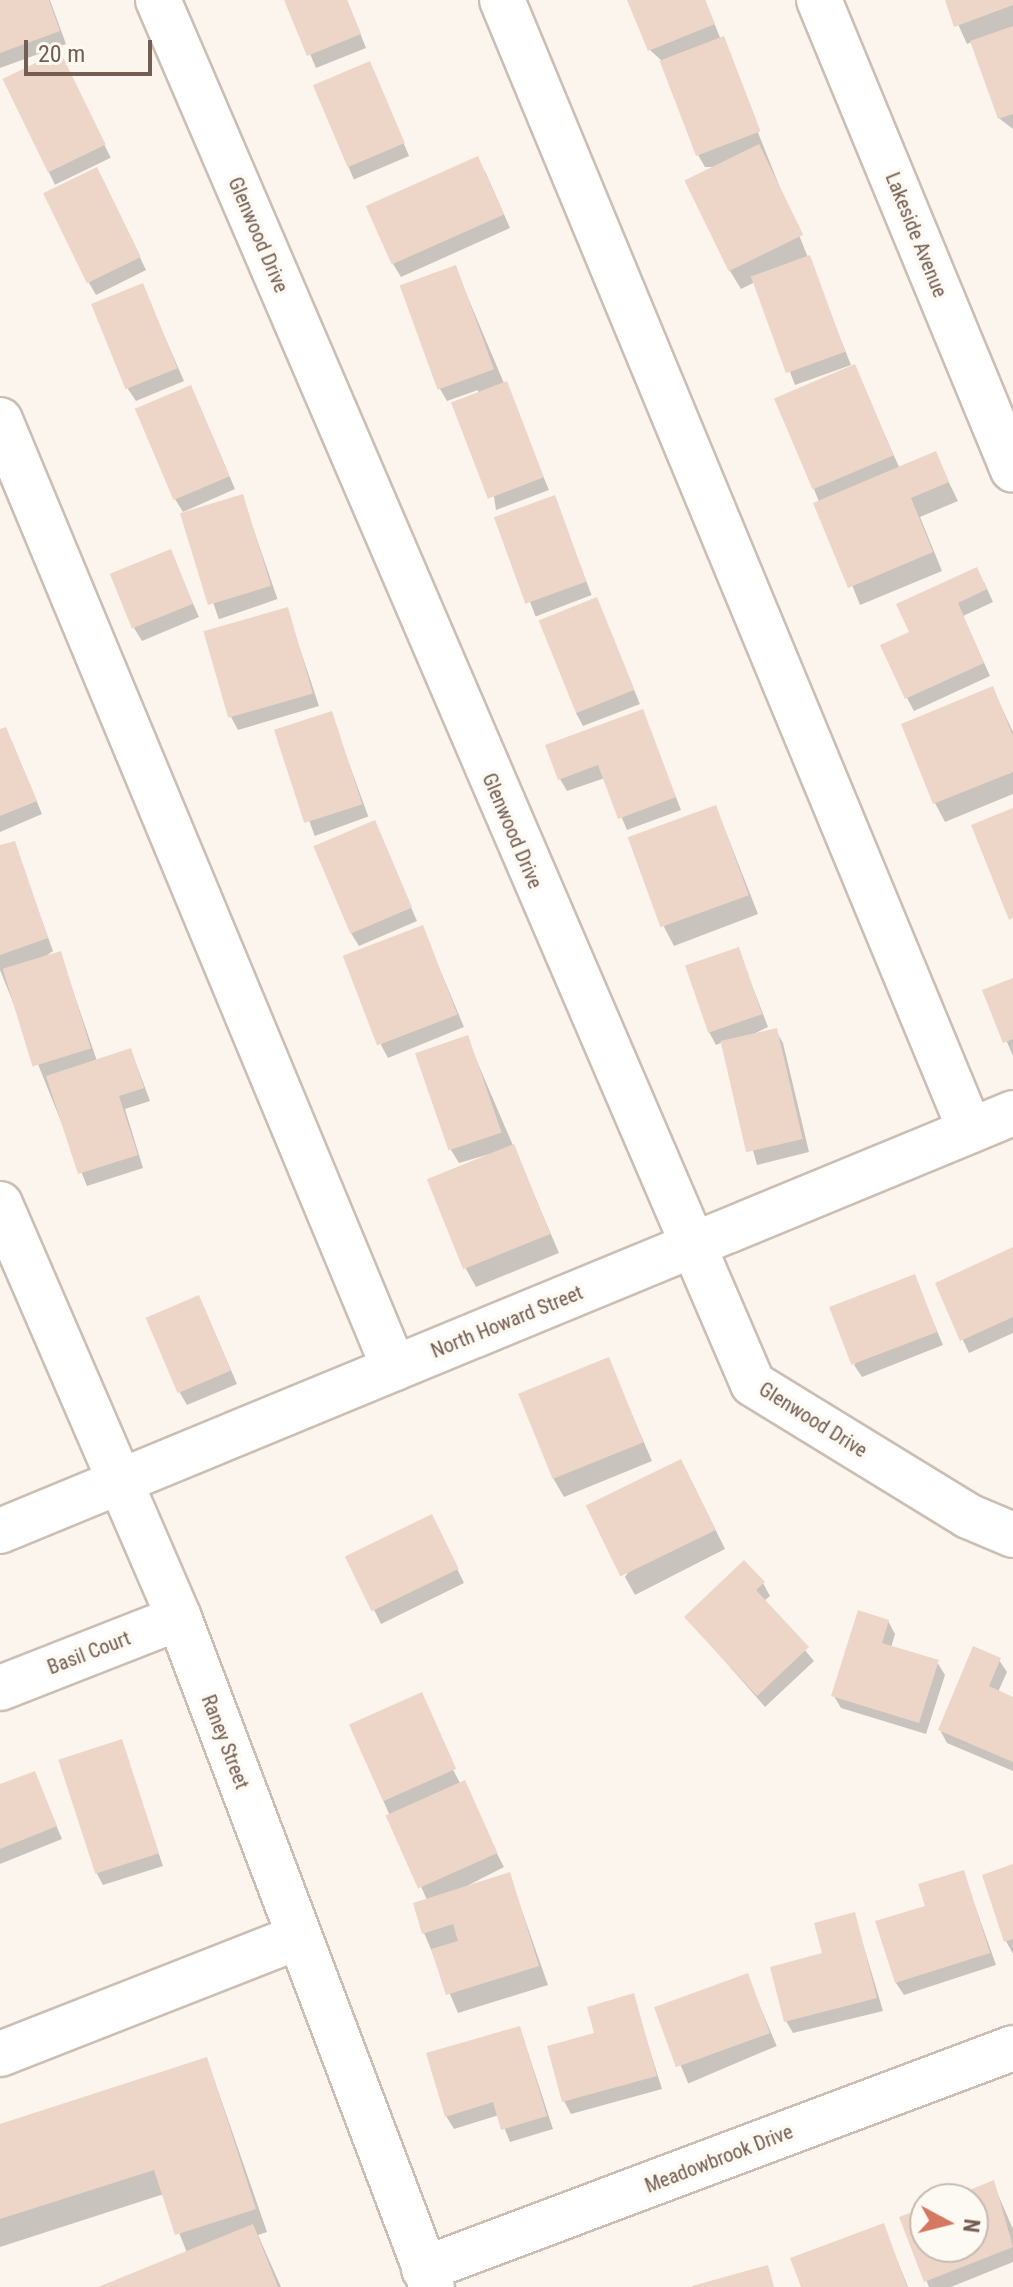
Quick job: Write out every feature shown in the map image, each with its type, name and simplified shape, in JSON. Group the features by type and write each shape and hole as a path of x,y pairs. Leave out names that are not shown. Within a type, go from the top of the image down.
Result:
{"street":[{"name":"Glenwood Drive","path":"158,0 689,1246 753,1384 968,1516 1013,1535"},
{"path":"502,0 970,1130"},
{"name":"Lakeside Avenue","path":"819,0 1013,470"},
{"path":"0,420 394,1368"},
{"name":"North Howard Street","path":"0,1531 1013,1113"},
{"name":"Raney Street","path":"0,1204 179,1618 428,2278"},
{"name":"Basil Court","path":"0,1688 179,1618"},
{"path":"0,2054 299,1937"},
{"name":"Meadowbrook Drive","path":"428,2278 1013,2048"}],"building":[{"path":"0,0 49,0 60,31 0,53"},
{"path":"284,0 347,0 361,34 307,56"},
{"path":"627,0 705,0 715,24 648,51"},
{"path":"945,0 1013,0 1013,5 954,27"},
{"path":"1013,26 1013,114 998,119 970,41"},
{"path":"724,36 761,131 696,156 660,61"},
{"path":"60,51 106,144 48,173 2,79"},
{"path":"370,61 405,143 348,167 313,85"},
{"path":"759,144 803,235 729,271 684,180"},
{"path":"478,156 504,214 392,264 366,206"},
{"path":"97,167 141,257 87,283 43,193"},
{"path":"810,255 845,352 786,373 751,277"},
{"path":"456,265 494,369 438,390 400,286"},
{"path":"143,283 177,368 126,389 91,304"},
{"path":"855,364 894,455 813,490 774,398"},
{"path":"507,381 544,477 488,499 451,403"},
{"path":"191,385 230,476 174,500 135,409"},
{"path":"936,451 949,482 911,498 933,552 848,588 813,503"},
{"path":"243,494 271,586 208,605 180,513"},
{"path":"555,495 586,581 525,604 494,517"},
{"path":"171,549 193,604 132,628 110,574"},
{"path":"977,567 987,589 958,603 984,663 905,699 880,645 909,632 896,604"},
{"path":"597,597 634,690 576,713 539,621"},
{"path":"288,607 313,694 228,718 203,631"},
{"path":"993,686 1013,736 1013,772 933,804 901,724"},
{"path":"643,709 676,797 618,819 598,765 558,780 545,745"},
{"path":"332,711 362,804 304,823 274,730"},
{"path":"6,727 37,801 0,816 0,729"},
{"path":"716,805 749,895 661,927 628,837"},
{"path":"1013,808 1013,918 1009,920 971,825"},
{"path":"375,820 412,907 350,934 313,846"},
{"path":"15,841 48,938 0,955 0,845"},
{"path":"423,925 457,1015 377,1045 343,956"},
{"path":"739,947 762,1014 708,1033 685,966"},
{"path":"61,951 91,1049 32,1066 3,969"},
{"path":"1013,978 1013,1039 1003,1043 982,990"},
{"path":"777,1028 803,1139 746,1152 720,1041"},
{"path":"468,1035 502,1132 449,1151 415,1053"},
{"path":"131,1048 144,1088 119,1096 138,1155 78,1174 46,1076"},
{"path":"514,1144 550,1234 463,1269 427,1179"},
{"path":"1013,1247 1013,1317 960,1341 935,1283"},
{"path":"915,1274 937,1332 851,1365 829,1307"},
{"path":"199,1295 231,1370 178,1393 146,1318"},
{"path":"609,1357 643,1442 553,1479 518,1394"},
{"path":"681,1459 716,1530 620,1576 586,1505"},
{"path":"432,1514 459,1569 372,1611 345,1557"},
{"path":"744,1560 765,1582 756,1590 809,1647 757,1696 684,1617"},
{"path":"858,1610 889,1620 882,1643 939,1660 919,1723 831,1696"},
{"path":"973,1646 1001,1658 989,1686 1013,1697 1013,1762 938,1730"},
{"path":"422,1692 456,1769 383,1801 349,1725"},
{"path":"122,1739 159,1853 95,1874 58,1760"},
{"path":"35,1771 57,1826 0,1849 0,1784"},
{"path":"465,1780 498,1853 418,1888 386,1815"},
{"path":"1013,1864 1013,1939 1004,1942 982,1875"},
{"path":"964,1870 990,1953 895,1983 875,1921 925,1906 918,1884"},
{"path":"510,1872 539,1966 446,1995 431,1949 458,1941 453,1924 422,1934 413,1903"},
{"path":"855,1912 877,1998 784,2022 770,1967 822,1953 814,1923"},
{"path":"748,1973 770,2033 676,2067 654,2007"},
{"path":"634,1993 657,2076 562,2102 547,2046 594,2033 587,2007"},
{"path":"520,2026 547,2116 501,2130 493,2102 445,2117 426,2053"},
{"path":"207,2057 256,2209 175,2235 154,2170 0,2219 0,2124"},
{"path":"994,2180 1013,2247 989,2256 989,2183 987,2183"},
{"path":"909,2213 909,2243 899,2217"},
{"path":"884,2223 907,2287 801,2287 790,2258"},
{"path":"253,2224 278,2287 98,2287"},
{"path":"917,2263 972,2263 924,2282"},
{"path":"768,2265 774,2287 692,2287 692,2286"}]}
